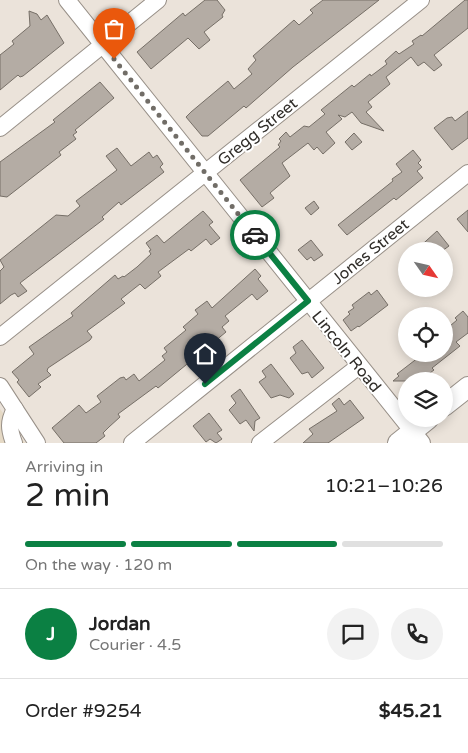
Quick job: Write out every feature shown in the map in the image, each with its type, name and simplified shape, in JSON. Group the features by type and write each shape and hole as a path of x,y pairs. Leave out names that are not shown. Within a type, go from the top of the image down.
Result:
{"main road":[{"path":"453,399 468,387"},
{"path":"411,439 421,427"}],"street":[{"name":"Lincoln Road","path":"67,0 359,366 411,439"},
{"path":"0,128 158,0"},
{"name":"Gregg Street","path":"0,337 421,0"},
{"name":"Jones Street","path":"132,443 468,173"},
{"path":"260,443 359,366"},
{"path":"0,386 38,443"},
{"path":"14,443 9,420 15,409"}],"shaded area":[{"path":"0,409 25,443 0,443"}],"building":[{"path":"205,0 217,0 225,10 222,15 223,17 204,32 210,40 199,49 188,38 151,69 137,52 183,13 185,16"},
{"path":"323,0 379,0 293,67 246,108 244,106 208,136 202,136 186,117 228,81 234,89 252,74 248,69 256,60 253,56 294,20 299,25 313,13 310,10"},
{"path":"465,0 468,0 468,28 434,55 442,65 434,71 424,62 418,66 411,57 386,77 390,84 368,102 372,107 366,112 384,131 361,123 352,112 345,117 338,115 342,119 326,132 335,143 323,154 317,147 314,150 308,143 282,163 290,176 270,193 274,198 262,207 240,180 280,147 278,145 281,141 279,139 286,132 290,137 304,126 309,127 325,114 321,110 352,85 354,87 370,74 371,76 387,64 385,61 396,51 399,54 414,44 412,41 422,36"},
{"path":"29,11 37,14 41,20 47,15 64,43 23,76 20,77 18,75 0,90 0,55 14,44 12,41 30,26"},
{"path":"100,82 114,98 75,130 77,132 73,135 76,139 59,152 61,155 7,197 0,196 0,162 55,122 53,120"},
{"path":"468,111 468,138 452,150 434,128 447,118 452,117 455,121"},
{"path":"354,133 362,142 352,150 345,142"},
{"path":"117,148 131,166 149,152 153,158 157,155 163,164 160,167 164,172 121,205 119,202 102,217 104,219 20,283 27,291 18,297 15,293 0,304 0,271 4,267 0,260 56,215 68,216 80,206 76,201 117,170 106,156"},
{"path":"413,150 421,160 418,163 422,167 417,171 423,178 347,235 338,225 402,172 396,164"},
{"path":"314,201 319,208 311,215 305,208"},
{"path":"468,210 468,232 457,219"},
{"path":"203,211 213,222 209,225 220,238 211,245 206,239 191,251 189,249 158,272 161,276 145,289 140,284 121,299 125,303 87,331 92,337 90,340 48,368 47,371 51,375 38,384 41,387 29,397 12,372 34,354 29,347 73,316 71,313 115,275 118,279 124,277 137,267 151,254 149,251 151,250 146,243 157,235 164,243"},
{"path":"437,231 446,242 425,242"},
{"path":"311,240 323,255 314,261 311,257 307,260 298,250"},
{"path":"255,269 261,276 258,279 268,291 257,300 252,294 225,316 229,321 222,327 226,332 158,388 156,386 118,414 120,417 103,433 105,436 96,443 64,443 52,428 79,405 86,413 101,402 97,396 120,378 124,377 126,380 134,374 139,381 165,360 162,356 167,352 164,348 186,330 183,327 198,314 195,310 207,301 212,308"},
{"path":"377,290 388,305 351,331 343,320 350,314 348,312 354,308 352,305 369,292 371,295"},
{"path":"463,311 468,317 468,333 456,342 460,346 453,352 453,323 457,320 455,318"},
{"path":"302,340 324,368 312,378 308,372 302,374 290,358 296,353 293,347"},
{"path":"413,362 440,362 432,368 434,370 431,372 400,372"},
{"path":"271,364 294,394 289,398 280,395 271,398 259,382 266,377 262,371"},
{"path":"240,389 260,418 255,421 254,431 246,420 240,424 229,410 236,403 231,396"},
{"path":"339,398 344,405 350,400 364,418 328,443 303,443 313,434 309,429 337,411 332,404"},
{"path":"209,413 222,430 217,433 222,439 216,443 210,439 206,442 193,426"}],"way so far":[{"path":"114,59 255,235"}],"route":[{"path":"205,384 308,301 255,235"}]}
